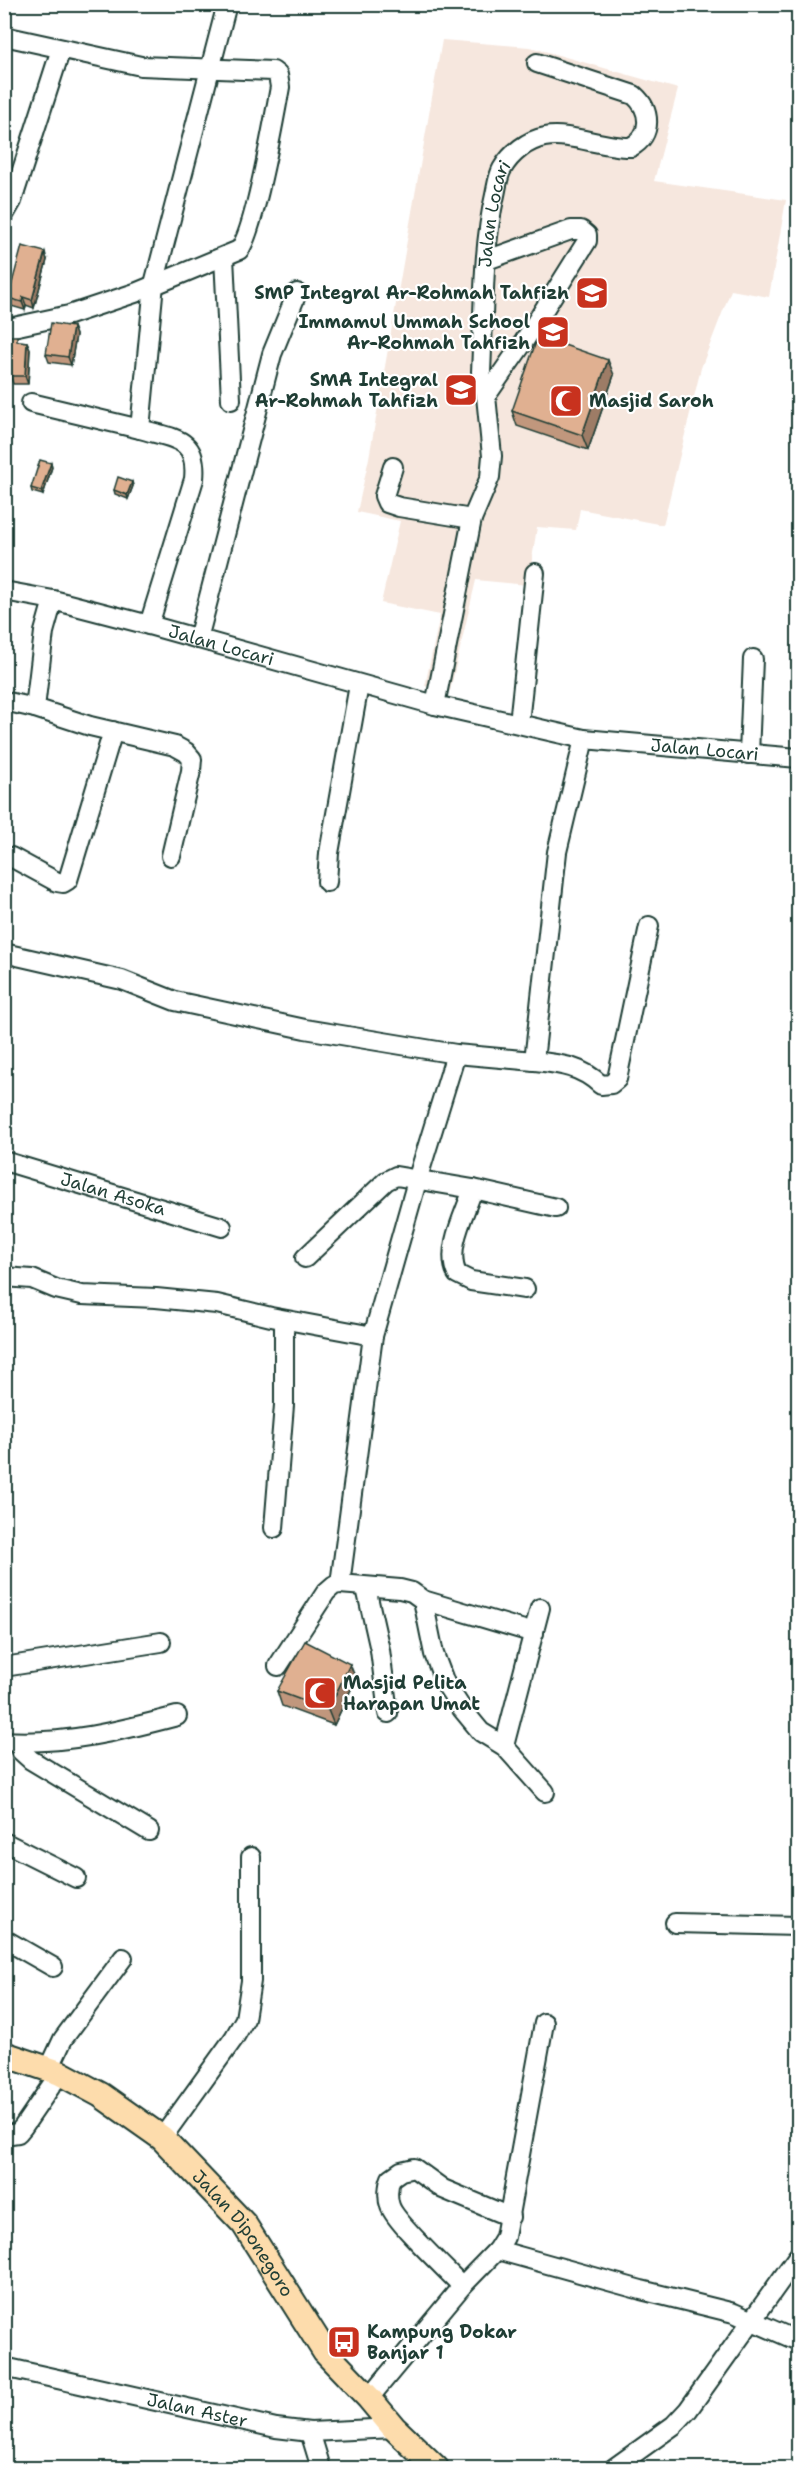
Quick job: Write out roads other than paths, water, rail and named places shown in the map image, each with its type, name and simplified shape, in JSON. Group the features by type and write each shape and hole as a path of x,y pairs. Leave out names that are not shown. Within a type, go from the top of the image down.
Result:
{"main road":[{"name":"Jalan Diponegoro","path":"4,2054 55,2071 101,2095 162,2138 244,2224 325,2352 394,2428 436,2469"}],"street":[{"path":"140,429 154,284 227,4"},
{"path":"4,36 141,66 273,71 279,79 278,101 246,240 239,250 135,293 69,315 4,328"},
{"path":"4,215 12,201 61,49"},
{"name":"Jalan Locari","path":"435,705 472,519 490,477 492,456 486,396 481,372 490,217 501,171 514,154 528,143 548,136 591,144 630,147 642,137 648,127 648,116 643,103 634,95 537,63"},
{"path":"486,396 523,343 587,242 587,234 581,230 571,230 487,260"},
{"path":"224,257 231,400"},
{"path":"198,639 272,354 297,293"},
{"path":"31,403 176,440 189,447 194,456 194,479 149,625"},
{"path":"393,467 384,496 387,503 472,519"},
{"path":"519,723 535,573"},
{"name":"Jalan Locari","path":"4,591 53,600 149,625 435,705 584,739 798,758"},
{"path":"35,708 44,632 53,600"},
{"path":"749,754 753,659"},
{"path":"327,882 329,853 359,685"},
{"path":"4,701 35,708 90,726 175,746 186,752 192,759 191,771 171,856"},
{"path":"11,857 57,882 63,883 68,880 113,731"},
{"path":"534,1061 557,852 584,739"},
{"path":"4,953 42,960 122,981 175,1001 305,1029 456,1054 571,1065 601,1085 611,1084 617,1080 649,926"},
{"path":"340,1584 373,1336 456,1054"},
{"name":"Jalan Asoka","path":"4,1161 222,1227"},
{"path":"305,1258 386,1181 401,1175 556,1208"},
{"path":"473,1189 454,1246 452,1263 457,1274 471,1281 525,1289"},
{"path":"4,1277 32,1279 56,1289 82,1295 156,1298 217,1304 284,1320 373,1336"},
{"path":"274,1528 284,1405 284,1320"},
{"path":"278,1665 326,1592 334,1585 340,1584 412,1592 423,1600 534,1633"},
{"path":"366,1588 380,1650 387,1713"},
{"path":"423,1600 434,1654 445,1683 481,1732 504,1746 545,1792"},
{"path":"504,1746 540,1608"},
{"path":"4,1667 161,1642"},
{"path":"11,1741 84,1737 177,1716"},
{"path":"11,1741 31,1760 149,1831"},
{"path":"4,1842 76,1878"},
{"path":"162,2138 234,2038 245,2019 251,1981 251,1857"},
{"path":"675,1923 798,1926"},
{"path":"4,1939 52,1967"},
{"path":"4,2135 13,2134 23,2127 55,2071 63,2039 123,1958"},
{"path":"369,2398 462,2286 497,2250 505,2237 544,2023"},
{"path":"462,2286 390,2208 388,2197 391,2178 400,2171 414,2168 443,2189 510,2217"},
{"path":"497,2250 570,2268 641,2290 713,2307 751,2320 798,2341"},
{"path":"615,2469 674,2425 688,2410 798,2256"},
{"name":"Jalan Aster","path":"4,2367 276,2428 310,2432 394,2428"},
{"path":"310,2432 321,2469"}],"place":[{"name":"SMP Integral Ar-Rohmah Tahfizh","path":"592,293"},
{"name":"Immamul Ummah School Ar-Rohmah Tahfizh","path":"553,332"},
{"name":"SMA Integral Ar-Rohmah Tahfizh","path":"461,390"},
{"name":"Masjid Saroh","path":"566,401"},
{"name":"Masjid Pelita Harapan Umat","path":"320,1693"},
{"name":"Kampung Dokar Banjar 1","path":"344,2342"}]}
